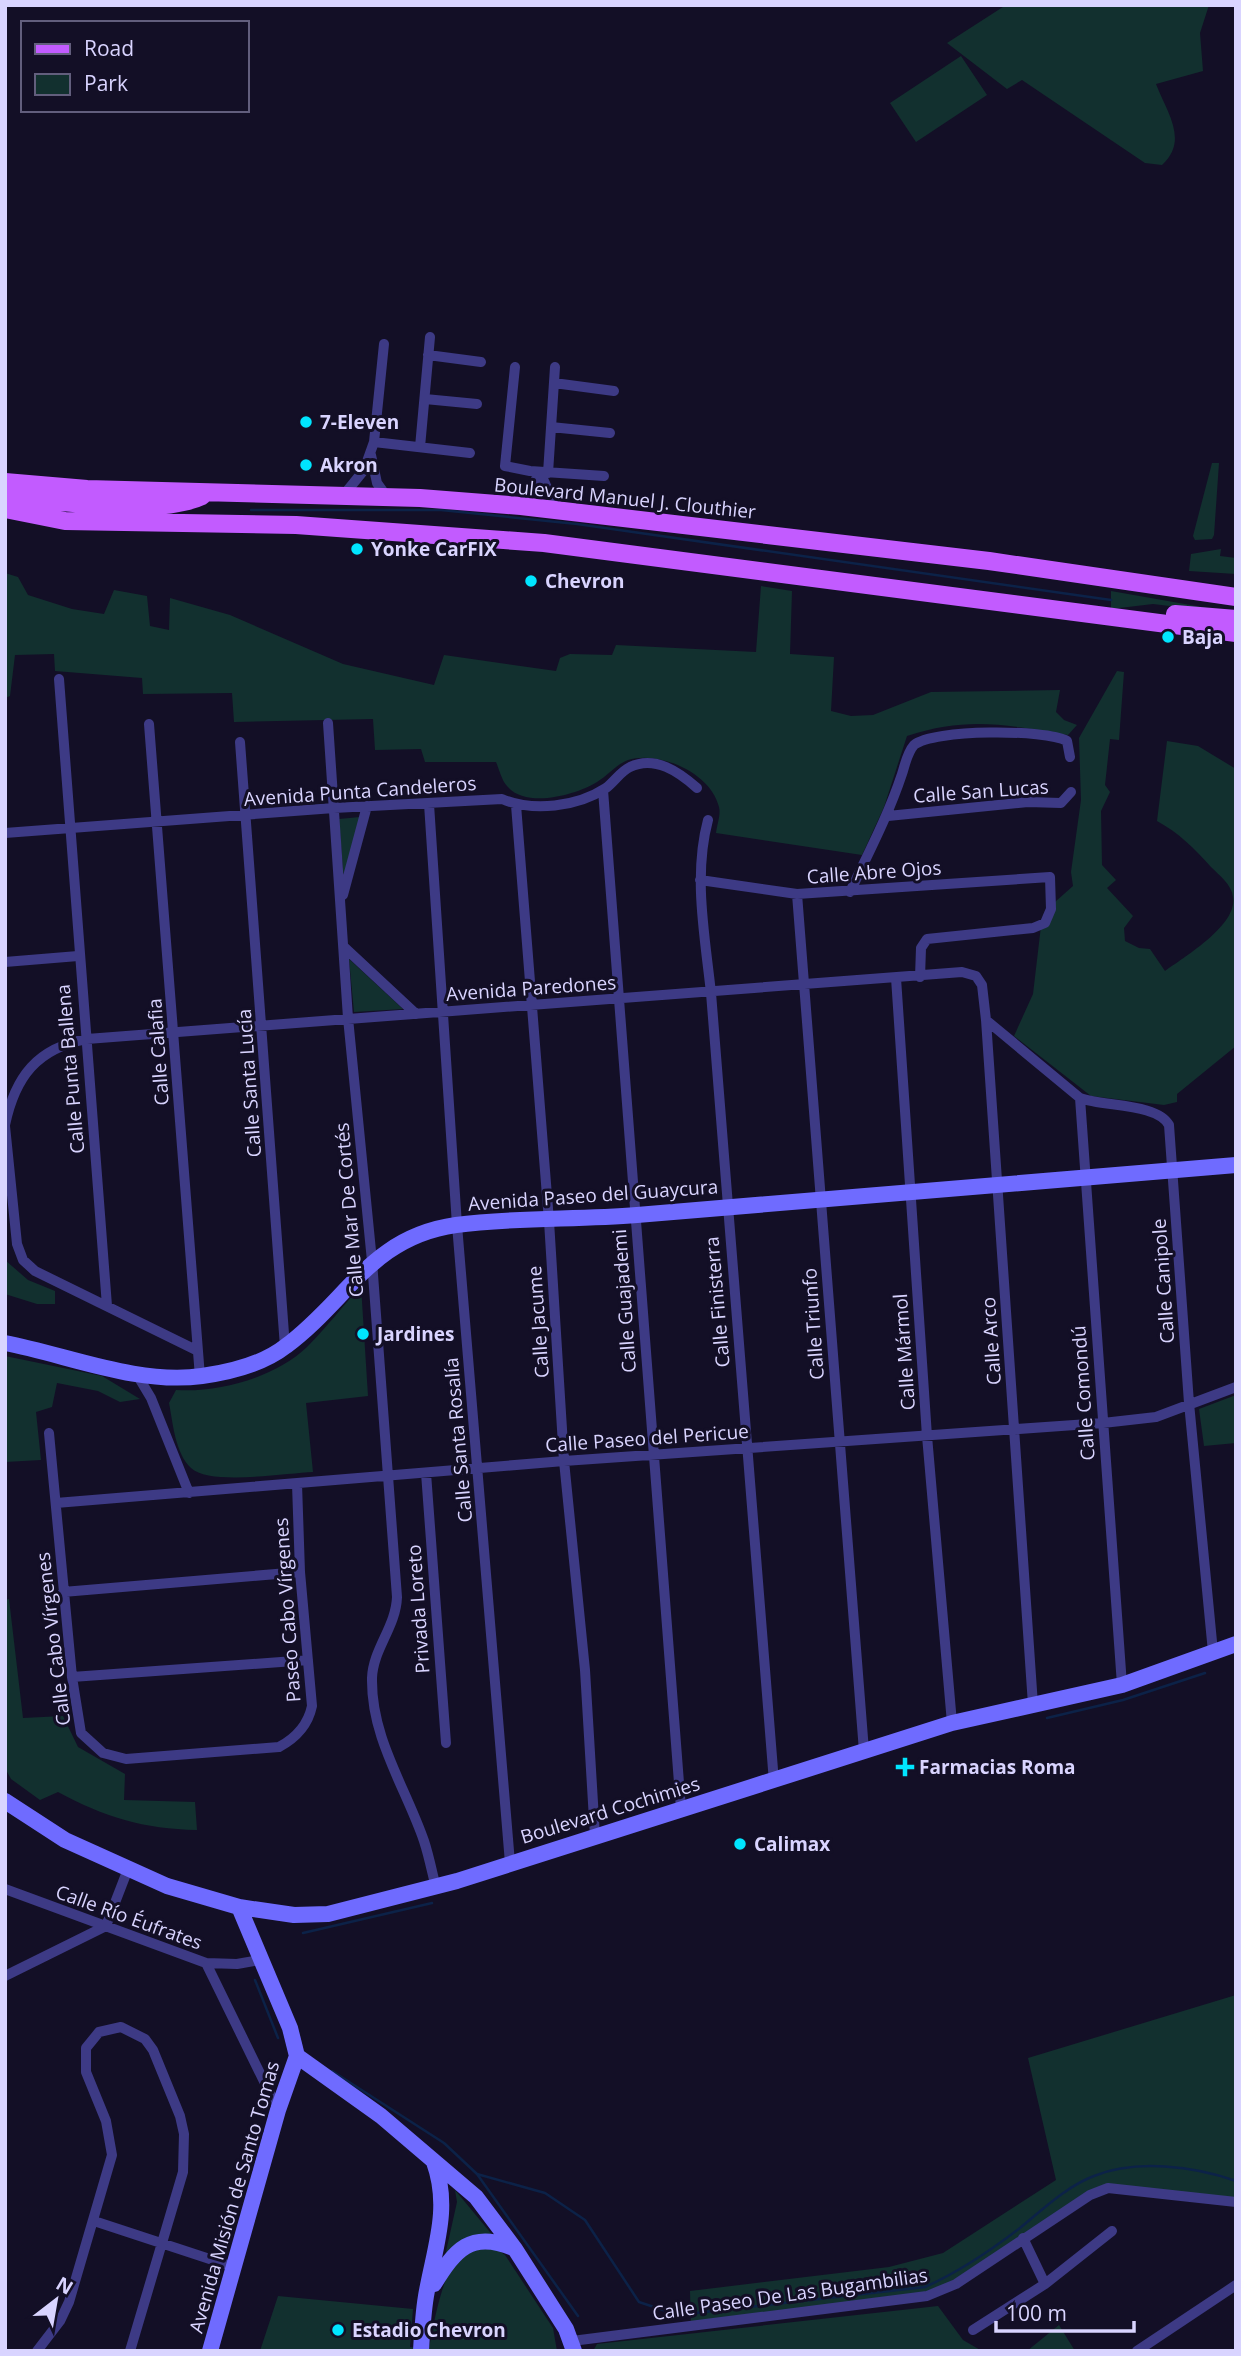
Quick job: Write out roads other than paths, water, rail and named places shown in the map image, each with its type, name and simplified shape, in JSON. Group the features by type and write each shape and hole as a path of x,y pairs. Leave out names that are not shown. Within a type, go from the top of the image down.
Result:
{"main road":[{"name":"Boulevard Manuel J. Clouthier","path":"5,482 87,489 387,497 521,506 976,560 1203,590 1236,597"},
{"path":"5,499 146,505 194,500 215,491"},
{"path":"5,509 65,521"},
{"path":"5,521 308,526 544,543 1236,633"},
{"path":"1203,590 1236,588"},
{"path":"1133,619 1157,613 1236,619"}],"street":[{"path":"419,447 430,337"},
{"path":"343,496 364,470 372,447 384,345"},
{"path":"428,355 481,362"},
{"path":"515,367 505,466 544,473 604,476"},
{"path":"521,506 544,473 551,427 555,367"},
{"path":"554,383 614,391"},
{"path":"425,400 477,404"},
{"path":"551,427 610,433"},
{"path":"372,447 419,447 470,453"},
{"path":"372,447 377,483 387,497"},
{"path":"544,473 558,510"},
{"name":"Calle Punta Ballena","path":"59,679 68,829 107,1306"},
{"name":"Calle Mar De Cortés","path":"328,723 348,1018 372,1261 397,1608 372,1675 373,1704 381,1737 424,1841 436,1888"},
{"name":"Calle Calafia","path":"149,724 200,1377"},
{"path":"850,892 888,816 908,754 920,742 994,731 1054,737 1067,741 1070,757"},
{"name":"Calle Santa Lucía","path":"240,742 285,1347"},
{"name":"Avenida Punta Candeleros","path":"5,833 245,817 334,808 502,799 516,805 558,806 603,790 629,767 650,762 678,771 697,788"},
{"name":"Calle Guajademi","path":"603,790 681,1809"},
{"name":"Calle San Lucas","path":"888,816 1028,802 1061,803 1071,792"},
{"name":"Calle Santa Rosalía","path":"429,804 457,1225 510,1863"},
{"name":"Calle Jacume","path":"516,805 549,1221 564,1461 585,1670 595,1836"},
{"path":"341,904 367,806"},
{"name":"Calle Finisterra","path":"708,820 702,846 700,880 712,993 726,1207 774,1782"},
{"name":"Calle Abre Ojos","path":"700,880 797,894 1050,877 1048,918 1041,926 928,939 921,948 920,977"},
{"name":"Calle Triunfo","path":"797,894 823,1199 838,1442 864,1751"},
{"path":"344,947 416,1014"},
{"path":"5,962 78,956"},
{"name":"Avenida Paredones","path":"5,1126 11,1096 22,1076 53,1049 87,1039 962,972 976,976"},
{"name":"Calle Arco","path":"976,976 982,985 986,1020 1033,1705"},
{"name":"Calle Mármol","path":"896,978 928,1436 952,1723"},
{"name":"Calle Canipole","path":"986,1020 1080,1098 1095,1104 1149,1110 1166,1119 1170,1132 1189,1403 1213,1652"},
{"name":"Calle Comondú","path":"1080,1098 1122,1685"},
{"path":"5,1126 17,1244 23,1260 35,1271 198,1351"},
{"name":"Avenida Paseo del Guaycura","path":"5,1343 135,1373 200,1377 250,1365 285,1347 372,1261 411,1236 457,1225 635,1215 1236,1166"},
{"path":"135,1373 151,1398 189,1493"},
{"name":"Calle Paseo del Pericue","path":"56,1503 654,1454 1102,1423 1156,1417 1236,1387"},
{"name":"Calle Cabo Vírgenes","path":"49,1433 72,1677 81,1733 94,1747 114,1757 126,1759 279,1747 301,1730"},
{"name":"Privada Loreto","path":"426,1473 446,1743"},
{"name":"Paseo Cabo Vírgenes","path":"297,1484 300,1573 312,1706 301,1730"},
{"path":"63,1592 300,1573"},
{"name":"Boulevard Cochimies","path":"5,1801 65,1840 167,1886 239,1908 294,1915 328,1914 436,1888 952,1723 1122,1685 1236,1644"},
{"path":"72,1677 309,1660"},
{"path":"5,1976 106,1926 128,1869"},
{"name":"Calle Río Éufrates","path":"5,1889 206,1964 278,2110"},
{"path":"239,1908 287,2021 298,2056 382,2116 475,2197 514,2249 573,2346"},
{"path":"206,1964 237,1964 260,1960"},
{"path":"37,2351 64,2313 112,2155 112,2140 86,2072 86,2048 99,2032 121,2027 145,2039 153,2050 180,2116 184,2134 183,2172 130,2351"},
{"name":"Avenida Misión de Santo Tomas","path":"210,2351 278,2110 298,2056"},
{"path":"421,2351 427,2295 441,2231 443,2201 433,2159"},
{"name":"Calle Paseo De Las Bugambilias","path":"573,2346 927,2296 956,2284 1090,2195 1108,2188 1236,2202"},
{"path":"94,2221 234,2267"},
{"path":"973,2330 1045,2284 1112,2231"},
{"path":"1023,2238 1045,2284"},
{"path":"427,2295 448,2262 461,2248 488,2240 514,2249"},
{"path":"1137,2351 1236,2285"}],"waterway":[{"path":"251,510 441,510 577,524 1111,600"},
{"path":"1047,1718 1123,1700 1205,1673"},
{"path":"303,1933 432,1903"},
{"path":"255,1980 278,2038"},
{"path":"332,2071 444,2143 477,2174 545,2193 585,2220 639,2302 678,2315 925,2287 986,2253 1074,2186 1110,2171 1165,2166 1236,2181"},
{"path":"477,2174 578,2316"}],"place":[{"name":"7-Eleven","path":"306,422"},
{"name":"Akron","path":"306,465"},
{"name":"Yonke CarFIX","path":"357,549"},
{"name":"Chevron","path":"531,581"},
{"name":"Baja","path":"1168,637"},
{"name":"Jardines","path":"363,1334"},
{"name":"Farmacias Roma","path":"905,1767"},
{"name":"Calimax","path":"740,1844"},
{"name":"Estadio Chevron","path":"338,2330"}]}
